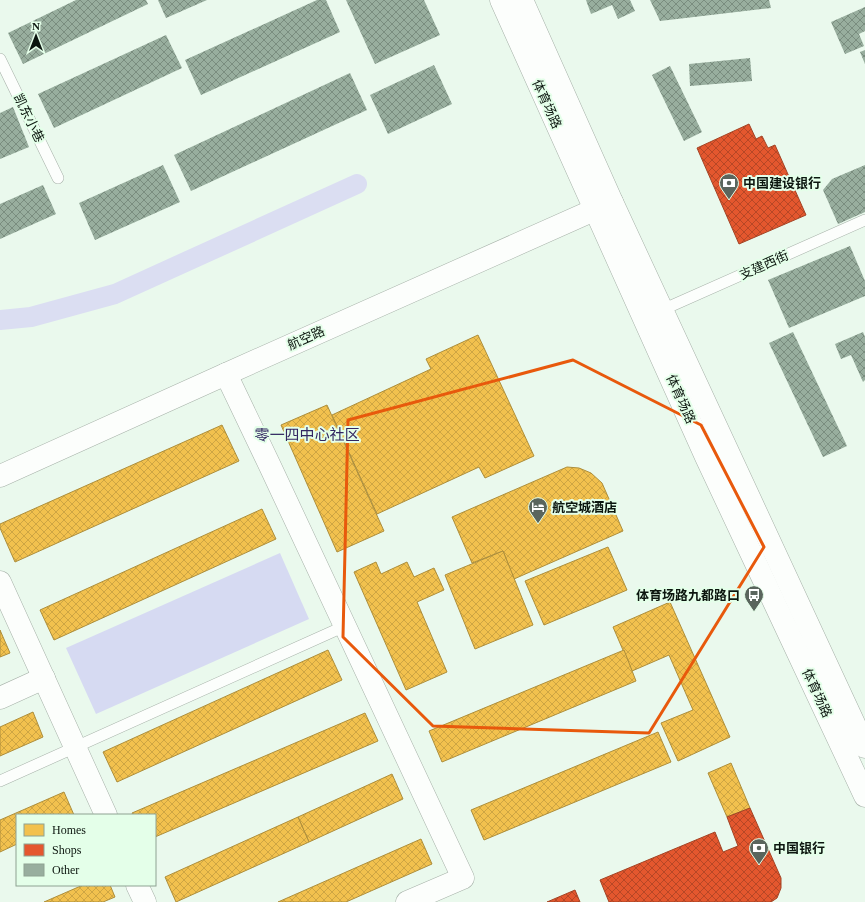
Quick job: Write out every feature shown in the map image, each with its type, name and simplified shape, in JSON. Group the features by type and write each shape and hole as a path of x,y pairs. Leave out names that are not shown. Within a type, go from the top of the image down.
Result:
{"main road":[{"name":"体育场路","path":"501,0 604,205 662,310 865,747"},
{"name":"体育场路","path":"522,0 706,456 865,796"},
{"name":"航空路","path":"0,476 604,205"},
{"path":"226,374 463,878 407,902"},
{"path":"0,582 106,814"},
{"path":"0,698 44,678"},
{"path":"138,886 145,902"}],"lane":[{"name":"凯东小巷","path":"0,59 58,178"},
{"name":"支建西街","path":"662,310 865,220"},
{"path":"0,781 345,626"}],"highlighted area":[{"path":"573,360 701,425 764,547 649,733 433,726 343,637 348,420"}],"shaded area":[{"path":"280,553 309,619 96,714 66,648"}],"building: Homes":[{"path":"478,335 534,456 485,478 479,467 377,514 332,415 431,369 426,359"},
{"path":"327,405 384,531 337,552 281,425"},
{"path":"222,425 239,461 15,562 0,528 0,524"},
{"name":"航空城酒店","path":"567,467 579,468 591,473 602,483 623,531 514,579 503,551 472,563 452,517"},
{"path":"262,509 276,539 54,640 40,610"},
{"path":"608,547 627,590 544,625 525,581"},
{"path":"503,551 533,625 475,649 445,575"},
{"path":"376,562 381,574 407,562 414,577 434,568 444,590 417,602 447,672 406,690 354,572"},
{"path":"670,602 730,737 678,761 661,723 693,710 669,655 632,671 613,627"},
{"path":"0,630 10,653 0,657"},
{"path":"328,650 342,680 117,782 103,752"},
{"path":"624,650 636,681 442,762 429,731"},
{"path":"33,712 43,737 0,756 0,727"},
{"path":"365,713 378,741 156,837 156,814 132,813"},
{"path":"658,732 671,762 484,840 471,810"},
{"path":"731,763 750,808 727,817 708,773"},
{"path":"392,774 403,799 309,842 298,817"},
{"path":"64,792 74,814 16,814 16,844 0,852 0,820"},
{"path":"298,817 309,842 176,902 165,877"},
{"path":"421,839 432,864 346,902 278,902"},
{"path":"81,886 110,886 115,897 103,902 44,902"}],"building: Shops":[{"path":"749,124 756,139 762,136 768,148 775,145 806,215 739,244 697,148"},
{"path":"750,808 781,878 781,888 777,898 771,902 609,902 600,880 715,832 723,852 738,846 727,817"},
{"path":"575,890 580,902 547,902"}],"building: Other":[{"path":"76,0 146,0 148,4 23,64 8,33"},
{"path":"158,0 207,0 166,18"},
{"path":"317,0 326,0 340,32 201,95 185,60"},
{"path":"346,0 424,0 440,35 375,64"},
{"path":"586,0 630,0 635,11 618,19 612,5 591,14"},
{"path":"650,0 769,0 771,8 660,21"},
{"path":"865,7 865,31 859,34 864,46 845,54 831,22"},
{"path":"166,35 182,68 54,128 38,94"},
{"path":"865,50 865,64 860,52"},
{"path":"750,58 752,81 690,86 689,64"},
{"path":"434,65 452,104 388,134 370,95"},
{"path":"670,66 702,132 684,141 652,75"},
{"path":"350,73 367,110 191,191 174,155"},
{"path":"13,107 29,147 0,159 0,113"},
{"path":"163,165 180,202 95,240 79,203"},
{"path":"865,165 865,212 838,224 823,190 832,179"},
{"path":"43,185 56,214 0,239 0,204"},
{"path":"850,246 865,281 865,296 789,328 768,280"},
{"path":"793,332 847,446 823,457 769,343"},
{"path":"863,332 865,337 865,380 863,382 851,355 841,359 835,344"}],"waterway":[{"path":"0,320 31,317 115,294 357,184"}],"place":[{"name":"中国建设银行","path":"729,200"},
{"name":"航空城酒店","path":"538,524"},
{"name":"体育场路九都路口","path":"754,612"},
{"name":"中国银行","path":"759,865"}],"district":[{"name":"零一四中心社区","path":"307,435"}]}
